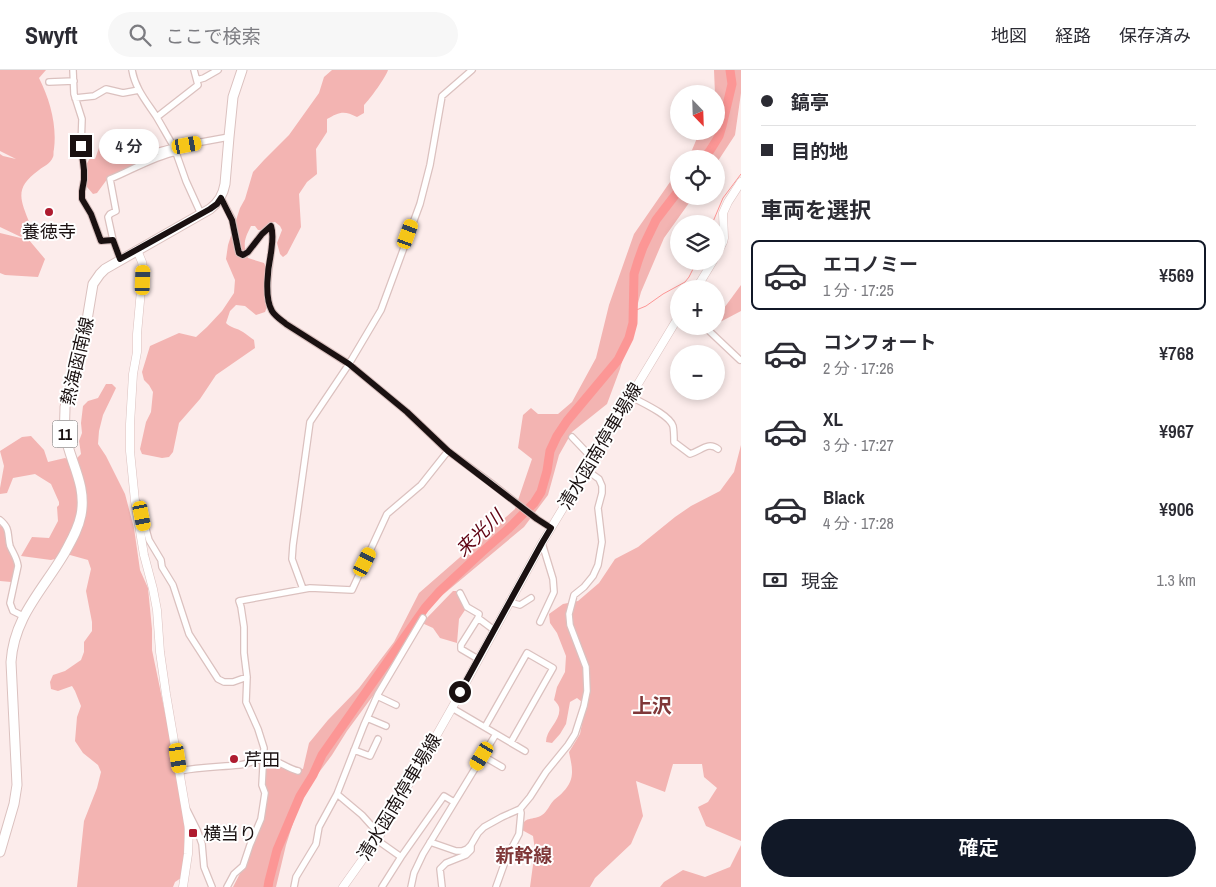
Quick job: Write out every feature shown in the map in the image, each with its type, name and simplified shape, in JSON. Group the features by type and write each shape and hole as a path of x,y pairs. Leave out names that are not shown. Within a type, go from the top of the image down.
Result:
{"main road":[{"path":"221,198 225,184 233,97 242,70"},
{"path":"723,215 728,202 741,182"},
{"name":"熱海函南線","path":"0,852 12,812 17,786 11,662 12,648 23,616 73,538 81,516 83,500 65,435 64,423 65,407 93,284 105,269 201,214 217,204 221,198"},
{"path":"137,250 143,268 137,352 133,374 130,451 135,502 144,555 157,610 166,694 190,837 184,887"},
{"name":"清水函南停車場線","path":"343,887 379,838 542,543 670,331"}],"street":[{"path":"73,70 75,98 82,119 81,146 84,170 82,199 91,214 101,241 113,240"},
{"path":"132,70 139,90 157,117 175,150 201,214"},
{"path":"157,117 198,86 194,70"},
{"path":"197,80 218,70"},
{"path":"303,590 292,559 310,422 349,364 381,310 420,204 430,165 442,96 472,70"},
{"path":"49,82 74,81"},
{"path":"75,98 92,97 106,89 123,93 139,90"},
{"path":"130,156 175,150 229,137"},
{"path":"120,259 113,240 108,217 116,211 110,179 175,150"},
{"path":"221,198 232,220 239,253 243,255 248,252 271,226 273,235 268,289 272,311 286,324 349,364 407,412 448,451 551,528"},
{"path":"714,335 740,360"},
{"path":"630,396 670,421 673,426 674,442 690,454 712,445 718,449"},
{"path":"572,437 592,458"},
{"path":"227,887 234,874 242,866 261,819 264,793 262,785 263,742 246,702 247,677 244,653 244,627 239,601 310,588 352,590 388,514 421,485 448,451"},
{"path":"442,887 440,869 446,863 469,853 471,845 484,827 520,809 575,734 587,690 586,667 570,624 569,614 574,595 593,576 598,565 602,542 598,508 602,486 598,479 585,469"},
{"path":"135,502 139,504 149,540 173,585 189,634 215,675 224,682 233,682 247,677"},
{"path":"0,520 7,528 11,547 18,562 10,603 13,611 23,616"},
{"path":"540,622 554,592 553,579 542,543"},
{"path":"460,593 467,607 479,614 460,645 461,649 478,659"},
{"path":"509,602 520,605 532,598"},
{"path":"294,887 296,877 316,844 319,827 337,794 377,696 424,618"},
{"path":"478,618 494,630"},
{"path":"486,727 527,653 553,668 511,742"},
{"path":"377,696 396,705"},
{"path":"452,708 525,751"},
{"path":"367,718 386,726"},
{"path":"411,887 414,873 430,842 496,734"},
{"path":"354,750 370,756 378,738"},
{"path":"482,756 502,767"},
{"path":"180,770 240,765 264,759 280,762 291,770 298,771"},
{"path":"337,794 362,815 379,838 401,857"},
{"path":"382,887 444,796 454,802"},
{"path":"186,808 198,830 202,844 204,867 212,887"},
{"path":"496,887 506,859 519,834 520,809"},
{"path":"430,842 462,852 471,845"}],"shaded area":[{"path":"0,70 46,70 39,78 49,104 53,122 55,140 53,157 49,163 31,176 21,194 30,224 21,237 0,227 0,154 16,159 0,151"},
{"path":"332,70 388,70 378,88 364,105 364,113 357,117 349,113 342,113 327,119 327,132 316,149 317,174 307,182 299,194 301,227 287,254 283,257 280,254 277,243 282,230 275,222 269,223 262,230 251,226 249,230 245,245 246,253 248,258 264,263 266,267 267,307 265,312 256,315 245,306 236,305 230,311 226,323 254,340 255,348 216,375 200,399 179,423 173,452 169,457 162,458 142,454 140,449 146,422 151,412 153,392 144,380 142,372 150,346 179,333 196,337 222,311 234,293 235,280 226,259 228,245 253,172 289,135 319,93 324,77"},
{"path":"714,70 741,70 741,93 735,135 725,150 692,150 696,140 725,140 725,85 715,85"},
{"path":"108,137 114,139 113,144 117,149 131,153 137,150 140,144 153,143 159,147 166,146 169,150 108,178 97,193 93,194 87,187 85,167 90,158 95,159 101,143"},
{"path":"670,182 670,205 688,205 680,215 670,215 670,230 664,238 641,292 620,369 607,404 572,432 559,455 548,495 524,527 433,603 389,674 302,795 286,845 276,887 233,887 247,860 267,799 264,784 265,762 303,769 309,743 359,688 394,642 419,593 515,509 532,459 518,448 523,415 531,408 538,414 558,414 572,402 596,358 609,305 634,234"},
{"path":"0,233 29,240 45,259 38,277 0,273"},
{"path":"741,285 741,311 725,319 725,307"},
{"path":"106,384 112,384 116,388 103,415 98,444 125,494 134,528 140,570 148,588 152,650 179,780 185,853 181,878 175,882 173,887 77,887 84,821 101,772 98,765 83,753 75,741 77,717 81,706 75,691 72,686 58,691 51,689 50,682 53,675 65,671 81,660 84,652 84,642 92,631 86,591 91,569 88,560 70,555 51,560 21,556 32,537 49,538 58,521 57,507 59,502 51,484 35,474 13,478 7,493 0,494 4,466 0,451 22,437 31,436 44,450 48,462 65,458 69,460 76,459 81,454 79,441 82,433 83,406 88,401 98,398"},
{"path":"741,445 741,841 706,826 698,807 708,802 717,788 704,777 702,764 673,764 665,792 636,781 643,816 631,844 595,878 590,887 530,887 535,850 533,836 522,830 523,825 526,820 544,814 570,782 572,773 569,752 580,734 584,713 582,702 577,698 570,702 566,724 560,734 552,743 546,742 548,733 559,712 559,706 554,700 557,687 565,672 566,656 557,633 550,623 549,614 563,604 578,601 599,583 615,559 638,547 691,506 720,491 734,472"},
{"path":"0,526 4,527 16,568 11,582 0,581"},
{"path":"453,591 456,591 465,610 459,619 457,643 440,638 433,628 422,623"},
{"path":"741,845 741,887 660,887 664,882 683,870 705,877 730,867"}],"waterway":[{"name":"来光川","path":"710,150 719,136 722,126 732,84 730,70"},
{"path":"716,215 723,198 741,174"},
{"name":"来光川","path":"268,887 277,850 300,796 313,775 322,755 425,608 440,591 508,529 534,503 541,492 550,451 557,436 567,421 618,360 629,338 633,323 634,274 643,247 656,220 670,202"},
{"path":"634,311 646,306 685,282 692,270"}],"place":[{"name":"養徳寺","path":"49,212"},
{"name":"芹田","path":"234,759"},
{"name":"横当り","path":"193,833"}],"district":[{"name":"上沢","path":"652,705"},
{"name":"新幹線","path":"524,855"}],"route":[{"path":"81,146 84,170 82,199 91,214 100,240 113,240 120,259 210,209 221,198 228,208 232,220 239,253 243,255 248,252 271,226 273,235 268,289 269,302 272,311 277,317 349,364 407,412 448,451 551,528 460,692"}]}
